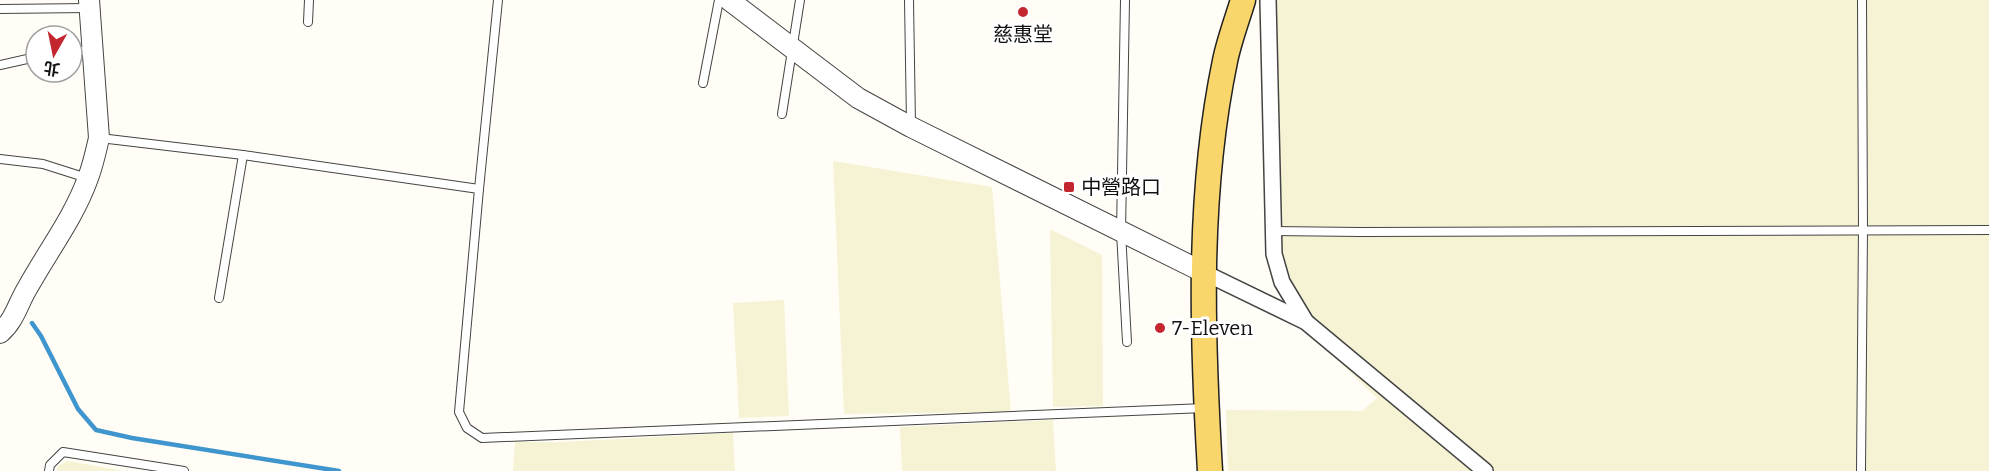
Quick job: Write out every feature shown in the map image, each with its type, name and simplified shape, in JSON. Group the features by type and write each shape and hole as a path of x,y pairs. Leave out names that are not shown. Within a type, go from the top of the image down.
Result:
{"main road":[{"path":"1210,471 1203,272 1210,158 1223,71 1243,0"}],"street":[{"path":"729,0 858,98 911,127 1306,322 1485,471"},
{"path":"1268,0 1274,254 1282,282 1306,322"},
{"path":"0,333 17,313 26,289 73,210 88,178 99,138 89,4"}],"lane":[{"path":"308,22 309,0"},
{"path":"498,0 459,412 467,428 482,438 1206,408"},
{"path":"703,83 718,0"},
{"path":"782,114 800,0"},
{"path":"909,0 911,127"},
{"path":"1125,0 1121,232 1127,342"},
{"path":"1861,471 1862,0"},
{"path":"0,9 89,4"},
{"path":"84,51 92,50"},
{"path":"0,66 24,60"},
{"path":"99,138 243,155 479,189"},
{"path":"219,298 243,155"},
{"path":"0,159 43,164 88,178"},
{"path":"1272,231 1989,230"},
{"path":"49,471 50,465 63,452 184,471"}],"shaded area":[{"path":"1258,0 1989,0 1989,471 1228,471 1226,410 1362,411 1377,398 1300,324 1272,241"},
{"path":"833,161 992,187 1011,412 844,414"},
{"path":"1050,229 1102,255 1103,406 1053,407"},
{"path":"784,300 789,416 739,418 733,303"},
{"path":"1053,420 1056,471 902,471 900,427"},
{"path":"733,433 735,471 513,471 515,442 561,442"},
{"path":"68,461 124,471 57,471 58,466"}],"waterway":[{"path":"32,323 41,336 78,409 96,430 132,438 339,471"}],"place":[{"name":"慈惠堂","path":"1023,12"},
{"name":"中營路口","path":"1069,187"},
{"name":"7-Eleven","path":"1160,328"}]}
